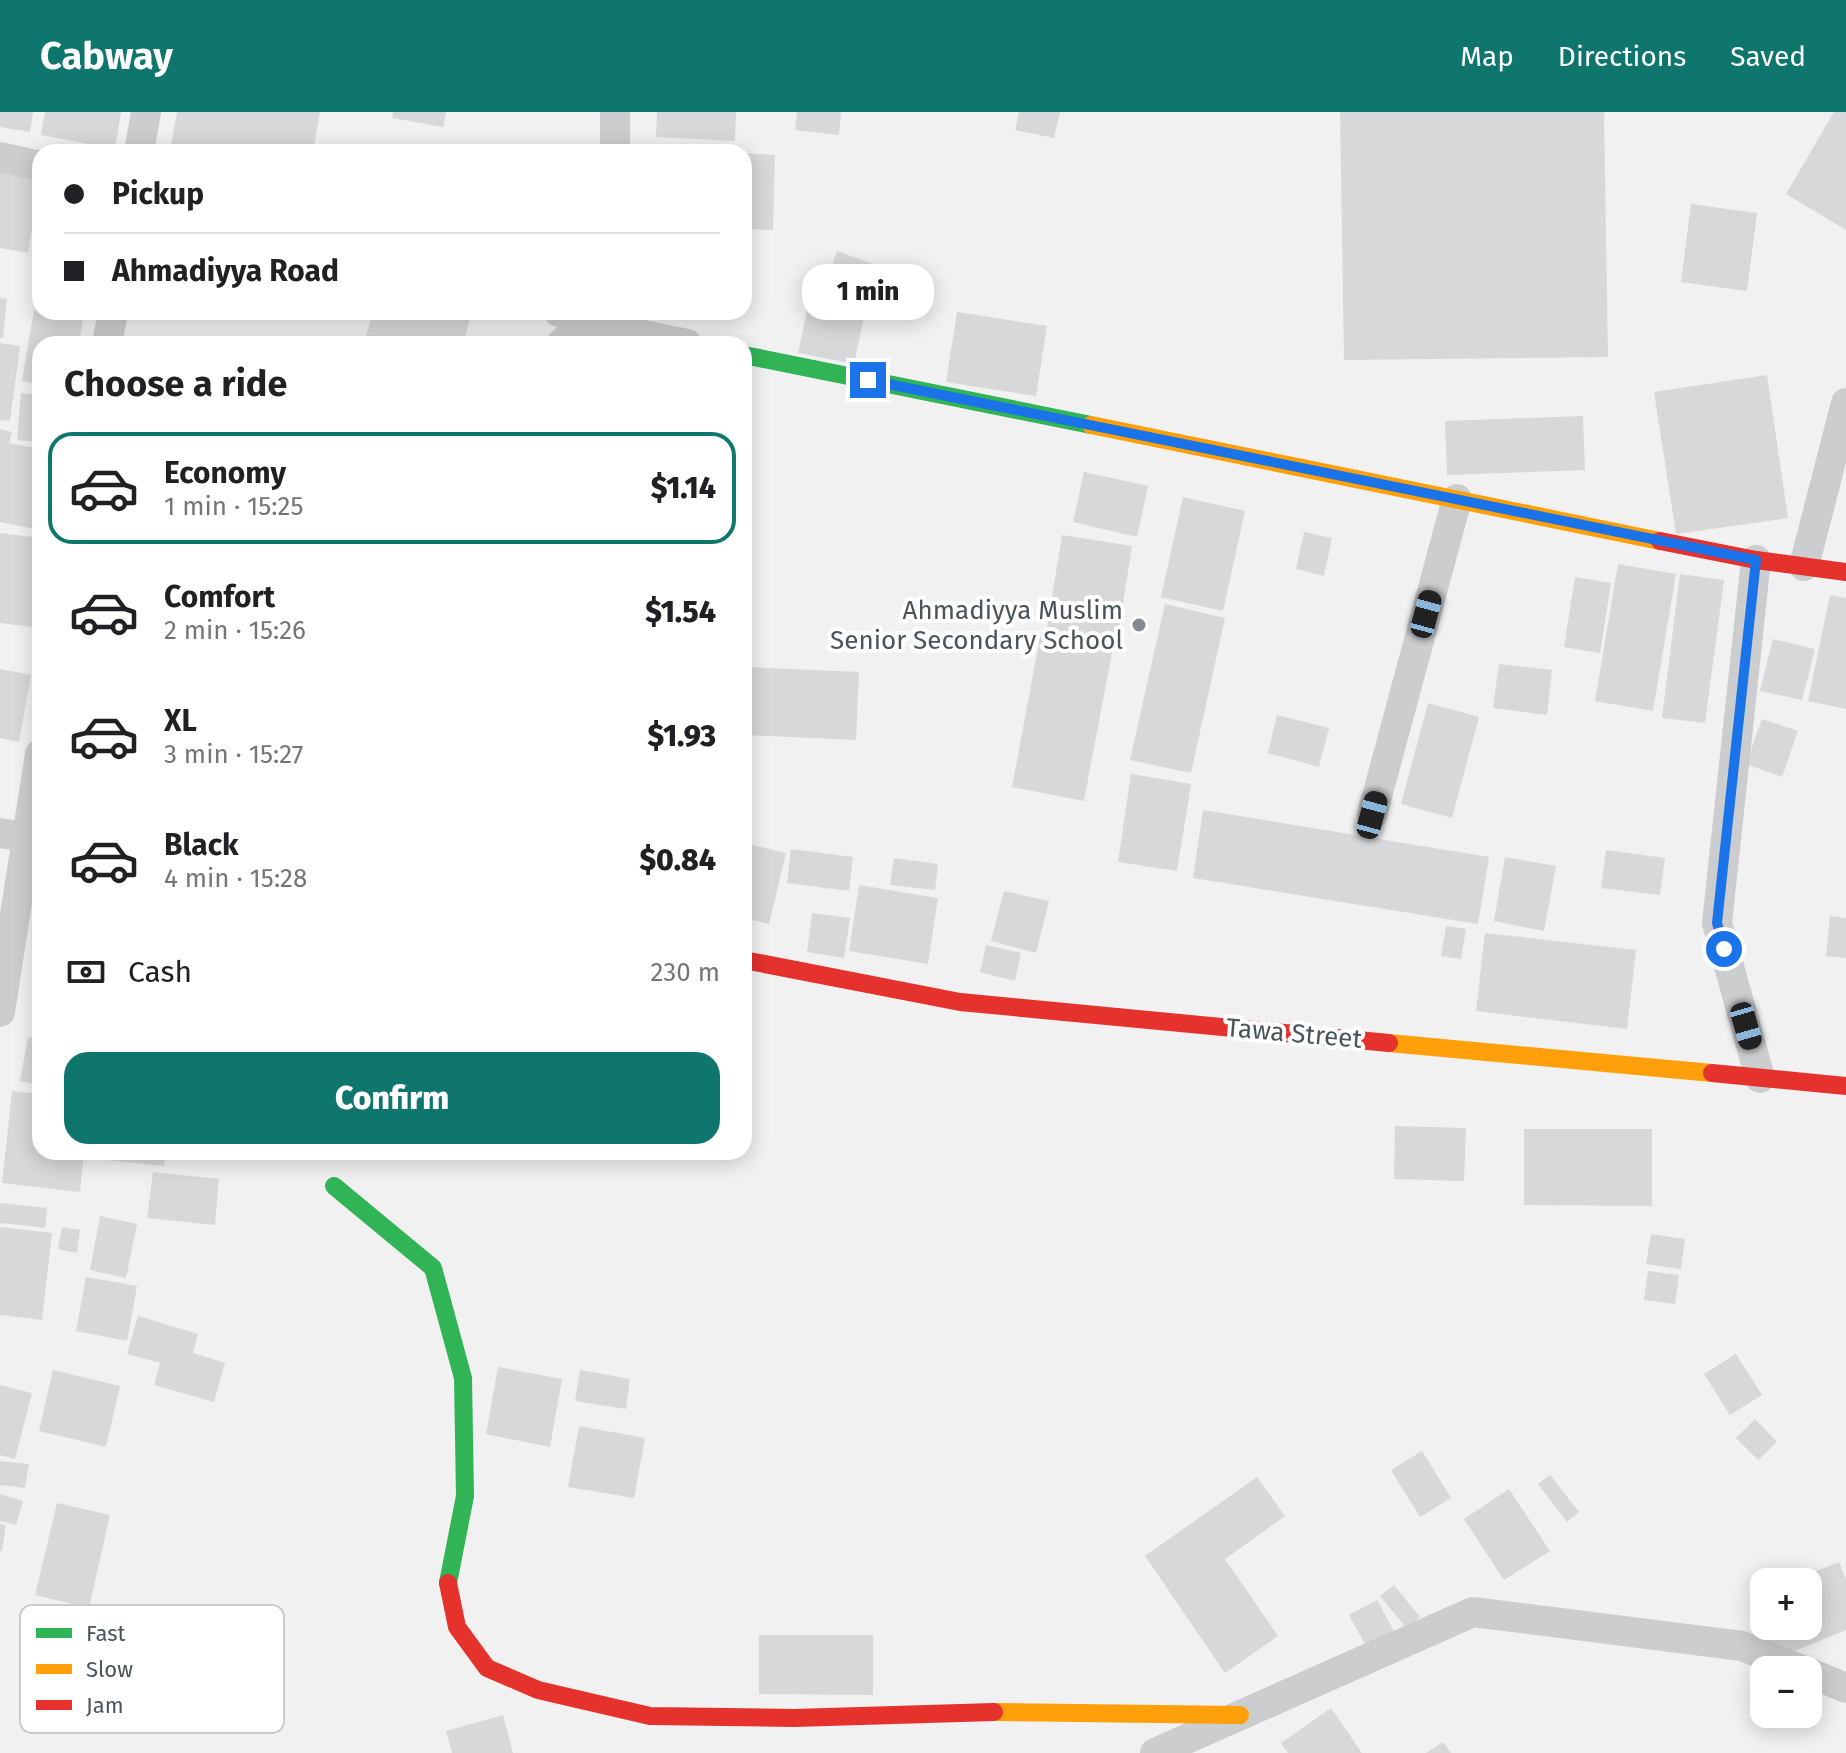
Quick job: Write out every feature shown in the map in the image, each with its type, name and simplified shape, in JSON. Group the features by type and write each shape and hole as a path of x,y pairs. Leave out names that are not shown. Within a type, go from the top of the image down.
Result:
{"street":[{"path":"140,144 146,112"},
{"path":"615,112 615,144"},
{"path":"0,157 32,164"},
{"path":"585,320 623,322 664,336"},
{"path":"570,336 588,321"},
{"path":"752,357 1756,560 1846,572"},
{"path":"1804,566 1846,403"},
{"path":"1372,815 1457,499"},
{"path":"1756,560 1717,923 1760,1078"},
{"path":"0,1012 22,836 32,790"},
{"name":"Tawa Street","path":"752,962 960,1002 1846,1086"},
{"path":"334,1186 433,1268 463,1378 465,1496 447,1579 457,1627 487,1668 538,1690 650,1716 794,1718 986,1712 1240,1715"},
{"path":"1155,1753 1473,1612 1742,1646 1767,1656"},
{"path":"1822,1678 1846,1688"}],"building":[{"path":"0,112 33,112 30,132 0,127"},
{"path":"45,112 121,112 116,144 89,144 41,135"},
{"path":"177,112 320,112 314,144 171,144"},
{"path":"393,112 446,112 443,127 392,118"},
{"path":"657,112 736,112 735,141 656,137"},
{"path":"797,112 841,112 839,135 795,130"},
{"path":"1019,112 1060,112 1054,138 1015,130"},
{"path":"1340,112 1604,112 1608,357 1344,360"},
{"path":"1834,112 1846,112 1846,230 1786,194"},
{"path":"752,154 775,155 773,230 752,229"},
{"path":"0,169 32,175 32,227 28,253 0,248"},
{"path":"1691,204 1757,213 1747,291 1681,282"},
{"path":"837,251 873,264 858,308 822,295"},
{"path":"0,298 7,299 3,338 0,338"},
{"path":"808,305 864,317 854,364 798,353"},
{"path":"957,312 1047,326 1036,396 946,382"},
{"path":"32,320 83,320 80,336 32,336 32,383 22,381"},
{"path":"371,320 470,320 465,336 366,336"},
{"path":"0,343 20,346 10,421 0,420"},
{"path":"1767,375 1788,518 1676,534 1654,392"},
{"path":"21,393 32,394 32,441 17,440"},
{"path":"1583,416 1585,470 1447,475 1445,421"},
{"path":"0,429 12,432 9,443 32,447 32,528 0,522"},
{"path":"1084,472 1148,486 1137,537 1073,522"},
{"path":"1183,497 1245,511 1223,611 1161,597"},
{"path":"1304,532 1332,538 1324,576 1296,569"},
{"path":"0,533 32,537 32,627 0,623"},
{"path":"1062,535 1132,546 1117,641 1047,629"},
{"path":"1618,564 1676,574 1653,711 1595,701"},
{"path":"1680,574 1724,580 1705,723 1662,718"},
{"path":"1575,577 1611,583 1600,653 1564,647"},
{"path":"1830,595 1846,598 1846,709 1808,701"},
{"path":"1165,604 1225,618 1191,773 1130,760"},
{"path":"1041,632 1113,647 1084,801 1012,787"},
{"path":"1773,639 1815,649 1802,700 1760,691"},
{"path":"1499,664 1552,670 1547,715 1493,708"},
{"path":"752,667 859,672 856,740 752,735"},
{"path":"0,669 31,675 19,742 0,738"},
{"path":"1428,703 1479,717 1452,818 1401,804"},
{"path":"1277,715 1329,728 1319,767 1268,753"},
{"path":"1762,719 1798,731 1782,777 1746,764"},
{"path":"1131,774 1191,784 1177,871 1118,862"},
{"path":"1203,810 1489,857 1478,924 1193,878"},
{"path":"752,845 786,853 769,924 752,920"},
{"path":"791,849 853,857 849,891 787,883"},
{"path":"1606,850 1665,858 1660,895 1601,888"},
{"path":"1505,857 1556,866 1544,931 1494,921"},
{"path":"894,858 938,864 935,890 890,885"},
{"path":"859,885 938,898 928,964 849,951"},
{"path":"1004,891 1049,901 1036,953 991,941"},
{"path":"812,913 850,918 844,958 807,952"},
{"path":"1830,916 1846,918 1846,958 1826,956"},
{"path":"1446,926 1466,929 1461,959 1441,956"},
{"path":"1485,933 1636,950 1627,1029 1476,1011"},
{"path":"986,945 1021,953 1015,981 980,972"},
{"path":"28,1037 32,1038 32,1083 20,1081"},
{"path":"12,1091 32,1093 32,1160 83,1160 80,1192 2,1183"},
{"path":"1395,1126 1466,1128 1464,1181 1394,1179"},
{"path":"1524,1129 1652,1129 1652,1206 1524,1205"},
{"path":"107,1160 165,1160 164,1166"},
{"path":"153,1172 219,1179 215,1225 147,1218"},
{"path":"0,1203 47,1208 45,1228 0,1223"},
{"path":"100,1216 137,1224 126,1278 90,1270"},
{"path":"0,1227 52,1233 42,1320 0,1315"},
{"path":"62,1227 80,1230 77,1253 58,1249"},
{"path":"1651,1234 1685,1239 1681,1269 1646,1264"},
{"path":"1648,1271 1679,1275 1675,1304 1644,1300"},
{"path":"86,1277 137,1286 127,1341 76,1331"},
{"path":"138,1316 198,1334 193,1353 225,1363 214,1402 154,1385 160,1363 127,1354"},
{"path":"1736,1354 1762,1395 1730,1415 1704,1374"},
{"path":"498,1367 562,1379 550,1447 486,1434"},
{"path":"53,1370 120,1386 106,1447 39,1431"},
{"path":"580,1370 630,1379 626,1409 575,1401"},
{"path":"0,1385 32,1393 15,1459 0,1455"},
{"path":"1755,1419 1777,1442 1758,1460 1736,1438"},
{"path":"579,1426 645,1438 634,1498 568,1487"},
{"path":"1422,1451 1451,1498 1420,1517 1391,1470"},
{"path":"0,1461 29,1464 25,1488 0,1485"},
{"path":"1550,1475 1579,1512 1567,1522 1538,1484"},
{"path":"1257,1477 1285,1516 1225,1559 1278,1636 1225,1673 1145,1556"},
{"path":"1509,1489 1550,1551 1504,1580 1464,1519"},
{"path":"0,1494 23,1501 16,1525 0,1521"},
{"path":"57,1503 110,1515 90,1605 35,1595"},
{"path":"0,1524 6,1525 2,1551 0,1551"},
{"path":"1839,1562 1846,1579 1846,1630 1822,1640 1822,1569"},
{"path":"1394,1585 1420,1617 1407,1629 1380,1596"},
{"path":"1377,1600 1399,1640 1371,1655 1349,1615"},
{"path":"759,1635 873,1635 873,1695 759,1694"},
{"path":"1767,1640 1822,1640 1782,1656 1774,1656"},
{"path":"1331,1708 1362,1753 1288,1753 1281,1743"},
{"path":"503,1715 513,1753 452,1753 446,1731"},
{"path":"1443,1742 1451,1753 1426,1753"}],"traffic: fast":[{"path":"752,357 1091,425"},
{"path":"334,1186 433,1268 463,1378 465,1496 448,1583"}],"traffic: slow":[{"path":"1091,425 1660,541"},
{"path":"1389,1043 1712,1073"},
{"path":"994,1712 1240,1715"}],"traffic: jam":[{"path":"1660,541 1756,560 1846,572"},
{"path":"752,962 960,1002 1389,1043"},
{"path":"1712,1073 1846,1086"},
{"path":"448,1583 457,1627 487,1668 538,1690 650,1716 794,1718 994,1712"}],"place":[{"name":"Ahmadiyya Muslim Senior Secondary School","path":"1139,625"}],"route":[{"path":"868,380 1756,560 1717,923 1724,949"}]}
